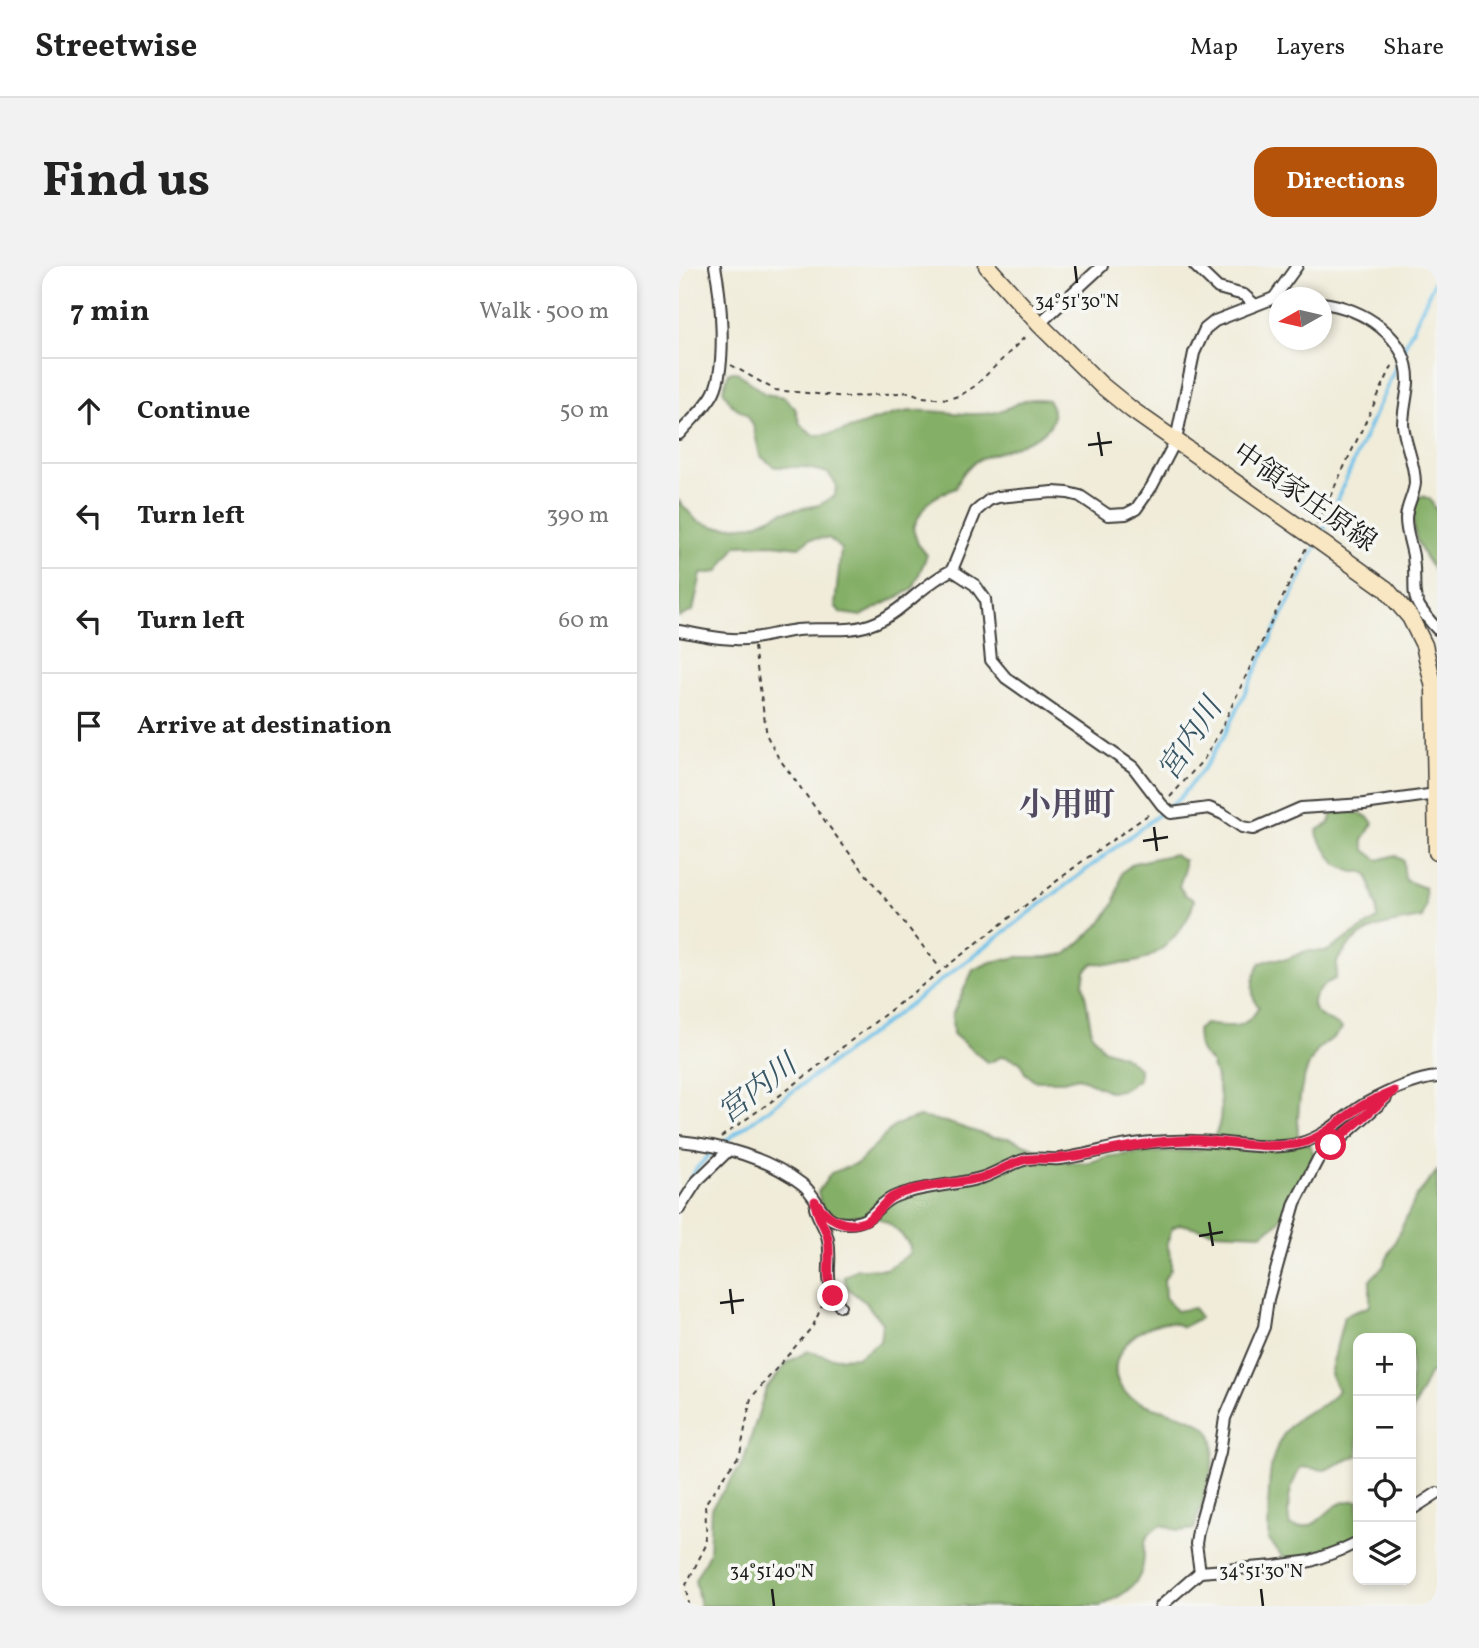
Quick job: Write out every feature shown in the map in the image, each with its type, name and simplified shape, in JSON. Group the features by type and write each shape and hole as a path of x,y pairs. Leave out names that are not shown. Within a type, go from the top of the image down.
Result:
{"main road":[{"name":"中領家庄原線","path":"986,266 1039,324 1100,384 1313,540 1386,589 1414,625 1430,666 1434,688 1437,852"}],"street":[{"path":"679,434 713,394 721,373 719,288 715,266"},
{"path":"1039,324 1102,266"},
{"path":"1195,266 1218,288 1244,295 1255,305"},
{"path":"1284,287 1297,266"},
{"path":"679,631 719,638 753,639 798,630 862,628 880,621 952,569 971,519 989,500 1019,495 1068,493 1080,496 1108,515 1126,514 1136,509 1152,486 1176,440 1194,353 1205,329 1215,321 1269,301"},
{"path":"1332,304 1343,306 1388,333 1405,363 1408,384 1403,426 1415,485 1406,519 1413,560 1413,595 1420,610 1437,629"},
{"path":"952,569 975,585 985,599 991,660 1006,678 1133,767 1165,808 1174,813 1209,808 1242,827 1253,829 1301,808 1364,804 1436,794"},
{"path":"815,1201 833,1221 865,1222 886,1201 897,1195 982,1178 1025,1159 1058,1159 1121,1146 1167,1141 1198,1140 1251,1147 1297,1144 1319,1137 1364,1105 1414,1082 1437,1077"},
{"path":"1200,1572 1197,1562 1198,1531 1220,1452 1225,1418 1263,1326 1295,1203 1318,1159 1394,1091"},
{"path":"679,1141 721,1147 789,1176 813,1195 816,1213 828,1236 829,1287 840,1306"},
{"path":"679,1209 721,1147"},
{"path":"1416,1507 1437,1493"},
{"path":"1161,1606 1200,1572 1311,1560 1353,1544"}],"path":[{"path":"721,362 748,373 775,390 847,397 911,392 922,397 949,399 975,386 1039,324"},
{"path":"721,1147 786,1091 940,969 1080,863 1165,808 1209,750 1313,540 1400,350"},
{"path":"753,639 767,736 778,757 940,969"},
{"path":"688,1606 686,1585 707,1543 705,1504 740,1454 751,1398 813,1326 829,1287"}],"green space":[{"path":"729,372 737,372 765,394 784,397 795,408 800,424 812,435 844,431 907,412 992,413 1031,399 1048,400 1053,413 1051,424 1043,432 1032,440 975,462 965,471 956,488 934,498 925,507 913,529 918,544 927,555 913,589 861,616 841,613 835,606 841,549 829,538 810,539 799,547 772,544 737,545 718,572 701,574 693,611 679,617 679,501 697,521 716,527 729,527 754,525 783,512 819,505 835,496 836,484 828,473 803,467 775,467 760,456 753,425 747,415 731,404 723,390"},
{"path":"1422,496 1430,499 1437,511 1437,574 1420,548 1414,529 1416,498"},
{"path":"1342,811 1355,812 1370,819 1373,823 1363,840 1365,850 1378,860 1396,855 1403,861 1405,880 1425,888 1426,905 1422,918 1380,926 1353,941 1339,957 1335,979 1325,985 1314,998 1317,1013 1342,1028 1318,1050 1303,1081 1298,1140 1310,1145 1314,1155 1302,1182 1292,1194 1288,1207 1277,1224 1261,1234 1214,1232 1180,1224 1172,1228 1167,1244 1171,1268 1164,1280 1165,1297 1176,1311 1194,1308 1200,1318 1183,1327 1166,1322 1143,1330 1127,1343 1117,1360 1117,1379 1130,1397 1194,1420 1211,1435 1212,1468 1194,1529 1179,1531 1161,1525 1153,1531 1145,1542 1143,1567 1137,1580 1123,1594 1100,1606 700,1606 695,1580 709,1553 711,1508 743,1463 766,1389 788,1362 808,1351 832,1358 857,1357 880,1341 882,1323 865,1302 848,1289 844,1277 857,1269 886,1269 909,1254 910,1246 905,1239 895,1228 882,1220 867,1215 837,1218 825,1212 818,1192 831,1173 858,1163 895,1125 919,1117 946,1122 992,1137 1009,1138 1068,1162 1088,1163 1105,1157 1128,1154 1198,1150 1208,1143 1219,1124 1219,1088 1212,1065 1199,1047 1197,1030 1205,1024 1237,1026 1254,1015 1259,1007 1254,997 1253,985 1260,963 1287,959 1306,951 1327,951 1377,919 1377,907 1368,875 1336,865 1318,837 1317,830 1329,824 1332,814"},
{"path":"1174,854 1184,860 1184,872 1179,886 1185,895 1194,900 1182,927 1168,944 1142,960 1112,964 1093,963 1085,971 1083,983 1092,1034 1103,1049 1123,1056 1139,1068 1139,1079 1124,1089 1111,1092 1078,1077 1063,1081 1036,1081 1025,1073 1020,1062 1003,1056 988,1063 953,1034 952,1015 973,970 991,962 1018,957 1067,954 1101,923 1115,902 1122,872 1134,863"},
{"path":"1437,1171 1437,1371 1429,1374 1416,1403 1416,1333 1353,1333 1353,1457 1325,1470 1301,1467 1291,1488 1288,1510 1290,1526 1302,1527 1318,1521 1338,1505 1353,1501 1353,1539 1339,1547 1289,1560 1282,1556 1268,1539 1272,1461 1284,1433 1295,1421 1327,1402 1338,1390 1330,1374 1344,1316 1370,1306 1370,1280 1383,1267 1416,1197"}],"waterway":[{"name":"宮内川","path":"1403,350 1437,276"},
{"name":"宮内川","path":"1321,536 1400,357"},
{"name":"宮内川","path":"720,1145 1179,799 1207,764 1225,734 1316,546"},
{"name":"宮内川","path":"679,1197 696,1169 714,1150"}],"district":[{"name":"小用町","path":"1067,807"}],"route":[{"path":"833,1296 829,1287 827,1266 828,1236 816,1213 815,1201 833,1221 865,1222 886,1201 897,1195 982,1178 1025,1159 1058,1159 1121,1146 1167,1141 1198,1140 1251,1147 1297,1144 1319,1137 1364,1105 1394,1091 1331,1145"}]}
